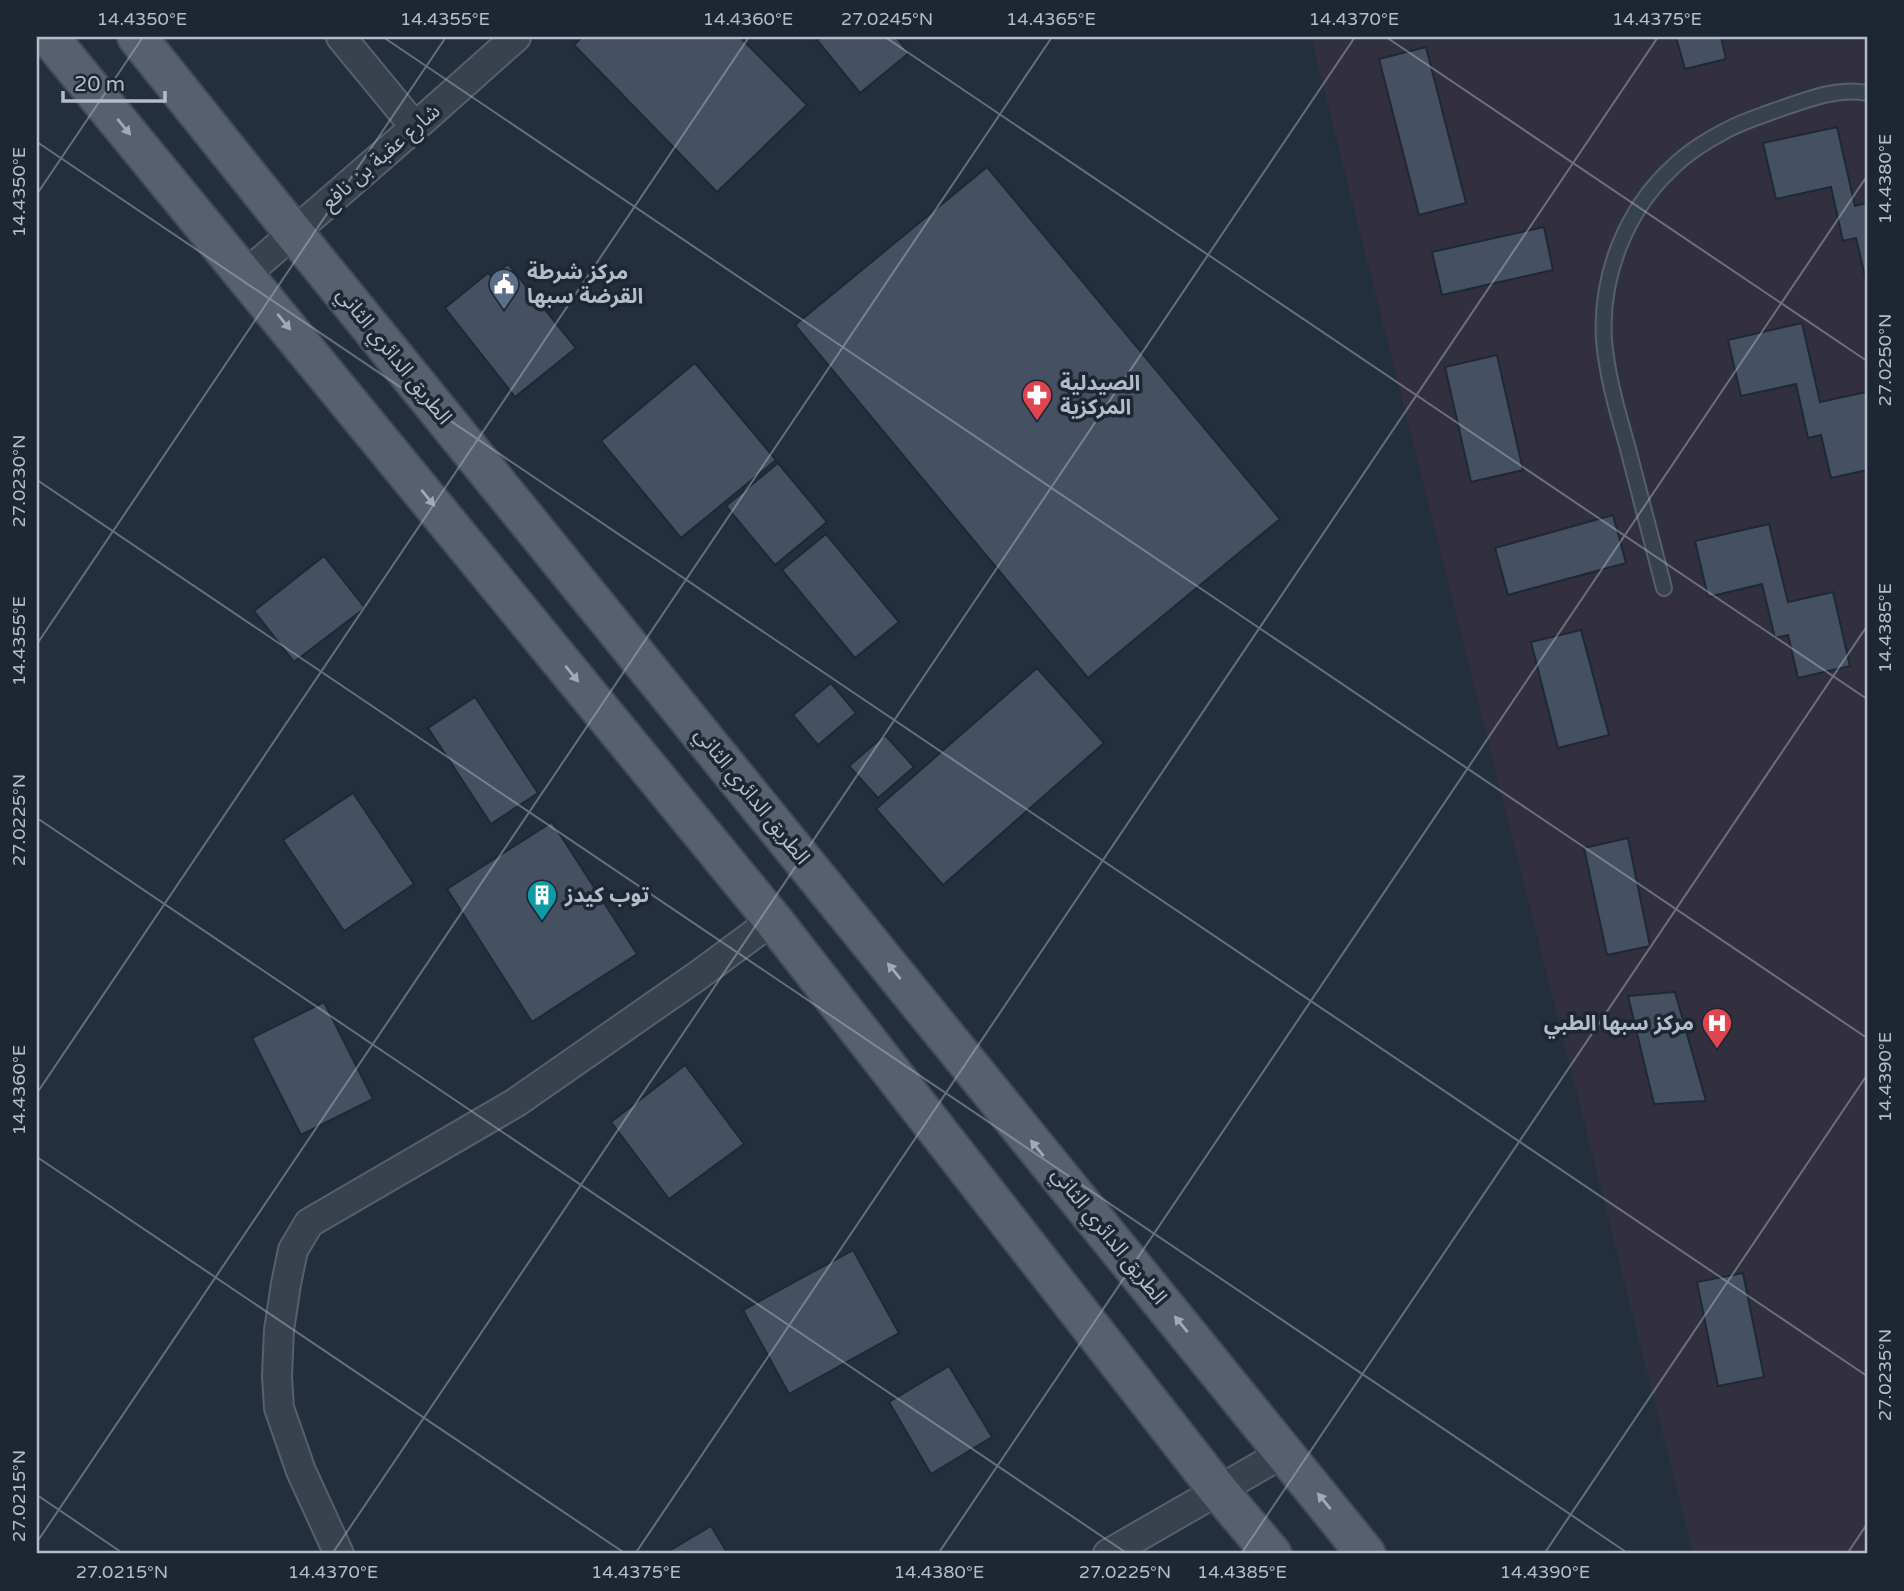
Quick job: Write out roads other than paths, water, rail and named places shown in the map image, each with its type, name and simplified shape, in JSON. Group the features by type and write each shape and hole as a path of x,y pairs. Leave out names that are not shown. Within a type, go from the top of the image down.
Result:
{"main road":[{"path":"49,37 773,920 1272,1554"},
{"name":"الطريق الدائري الثاني","path":"138,37 1366,1554"}],"street":[{"path":"341,37 415,127"},
{"name":"شارع عقبة بن نافع","path":"245,275 516,37"},
{"path":"338,1554 301,1471 279,1408 279,1330 285,1284 293,1250 309,1223 514,1103 696,977 773,920"},
{"path":"1108,1554 1285,1452"}],"lane":[{"path":"1664,588 1612,390 1604,340 1605,301 1613,264 1627,228 1647,195 1672,167 1702,143 1736,124 1818,96 1838,92 1867,93"}],"place":[{"name":"مركز شرطة القرضة سبها","path":"504,311"},
{"name":"الصيدلية المركزية","path":"1037,422"},
{"name":"توب كيدز","path":"542,922"},
{"name":"مركز سبها الطبي","path":"1717,1050"}]}
